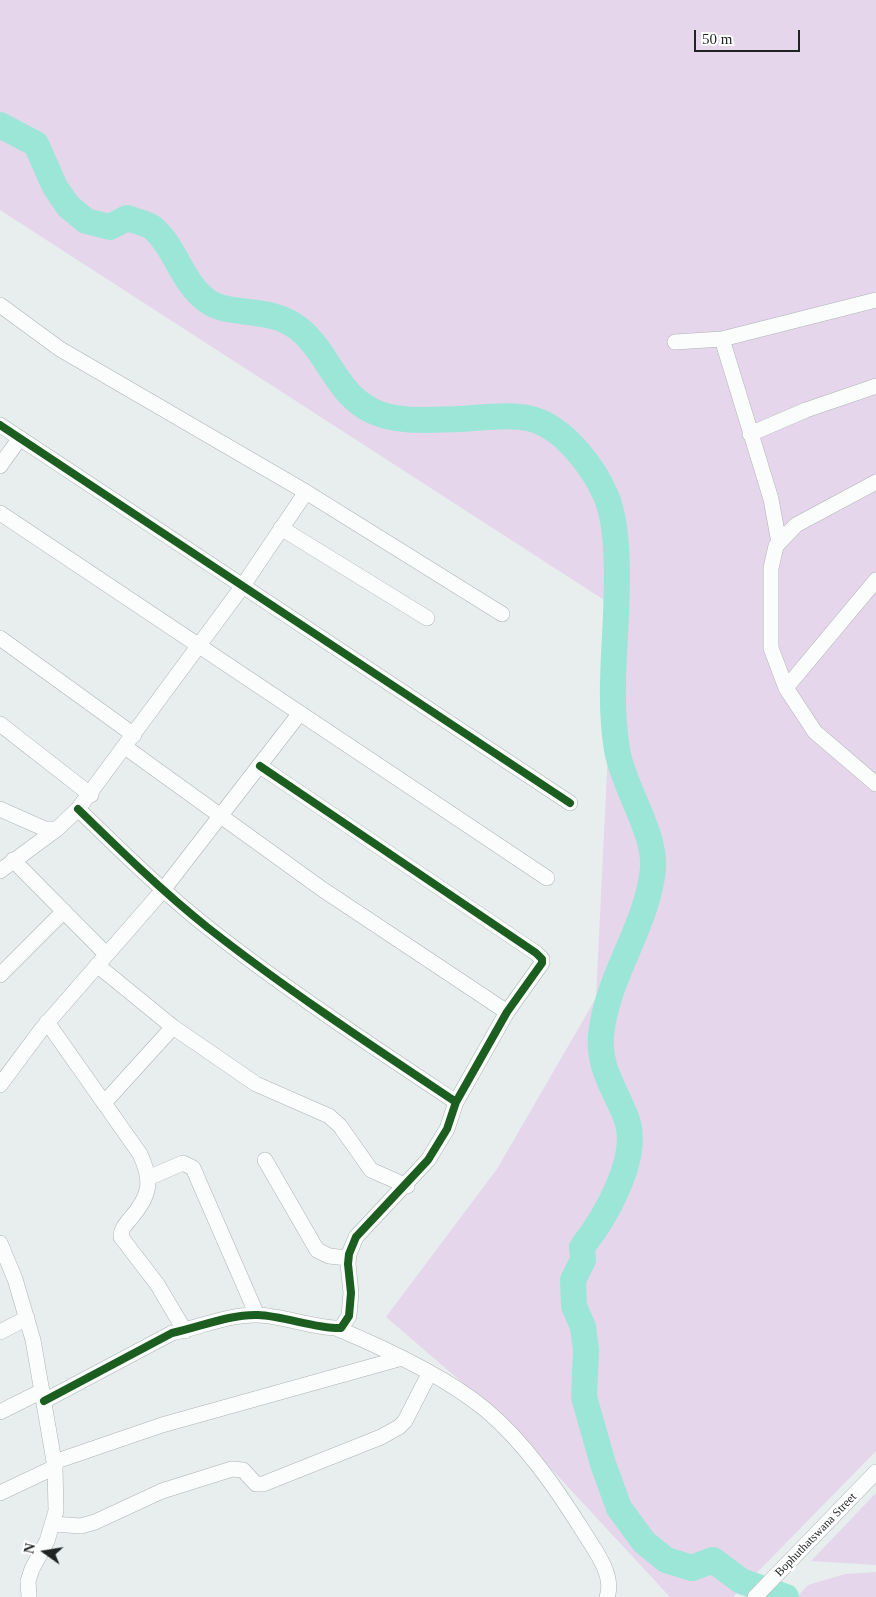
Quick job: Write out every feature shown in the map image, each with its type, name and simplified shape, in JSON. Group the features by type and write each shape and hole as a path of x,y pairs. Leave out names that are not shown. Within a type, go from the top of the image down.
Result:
{"street":[{"path":"675,342 722,339 876,300"},
{"path":"0,305 60,349 306,492 502,614"},
{"path":"722,339 771,499 779,542"},
{"path":"750,434 806,410 876,386"},
{"path":"0,425 570,803"},
{"path":"0,466 20,438"},
{"path":"876,482 796,525 776,546 771,568 771,648 786,688 815,732 876,784"},
{"path":"0,871 57,828 78,810 91,794 242,587 306,492"},
{"path":"0,513 546,878"},
{"path":"281,528 427,618"},
{"path":"786,688 876,580"},
{"path":"0,638 130,741 221,817 322,889 507,1012"},
{"path":"0,1085 47,1022 163,890 300,713"},
{"path":"0,724 91,794"},
{"path":"260,766 536,953 542,959 540,969 507,1012 456,1102 439,1142 428,1160 407,1186 356,1237 348,1258 351,1293 349,1316 341,1328 336,1328"},
{"path":"0,809 45,829 57,828"},
{"path":"78,810 163,890 208,928 307,1003 456,1102"},
{"path":"13,860 64,911 102,960 173,1027 256,1084 329,1116 340,1126 371,1170 407,1186"},
{"path":"0,975 64,911"},
{"path":"47,1022 140,1154 148,1178 146,1198 122,1229 121,1236 157,1284 185,1331"},
{"path":"104,1103 173,1027"},
{"path":"265,1160 317,1250 329,1256 348,1258"},
{"path":"148,1178 183,1163 193,1168 257,1315"},
{"path":"0,1243 15,1279 26,1318 55,1464 56,1511 48,1541 32,1569 28,1581 29,1597"},
{"path":"0,1412 43,1396 172,1332 185,1331 241,1316 257,1315 336,1328 402,1358 486,1410 527,1453 556,1489 604,1568 609,1584 607,1597"},
{"path":"0,1332 26,1318"},
{"path":"0,1493 55,1464 162,1424 402,1358"},
{"path":"53,1524 81,1526 95,1522 162,1491 232,1469 242,1470 256,1484 263,1484 381,1437 399,1427 405,1420 429,1374"},
{"name":"Bophuthatswana Street","path":"755,1597 876,1472"}],"shaded area":[{"path":"0,0 876,0 876,1451 733,1597 670,1597 507,1421 386,1317 497,1169 596,998 615,607 0,210"},
{"path":"876,1493 876,1565 811,1561"},
{"path":"876,1572 876,1597 797,1597 808,1585 845,1574"}],"waterway":[{"path":"0,125 36,144 55,187 68,206 86,221 110,227 127,218 153,228 167,245 190,284 206,300 226,309 274,316 298,328 309,338 342,386 363,406 383,415 406,419 424,420 505,416 532,419 555,430 567,440 583,458 600,483 610,507 616,541 617,599 613,700 617,750 626,780 650,841 653,869 643,911 611,992 601,1035 602,1058 605,1069 623,1109 630,1135 629,1152 618,1187 601,1220 582,1247 583,1260 573,1280 574,1306 583,1327 586,1350 584,1397 603,1464 619,1508 644,1542 666,1560 692,1568 713,1560 741,1581 786,1597"}],"cycle path":[{"path":"0,425 570,803"},
{"path":"44,1401 172,1333 226,1319 258,1315 322,1327 341,1328 349,1316 351,1293 348,1264 349,1254 356,1237 428,1160 447,1129 456,1102 507,1012 542,963 542,959 536,953 260,766"},
{"path":"78,809 157,885 207,927 361,1039 456,1102"}]}
